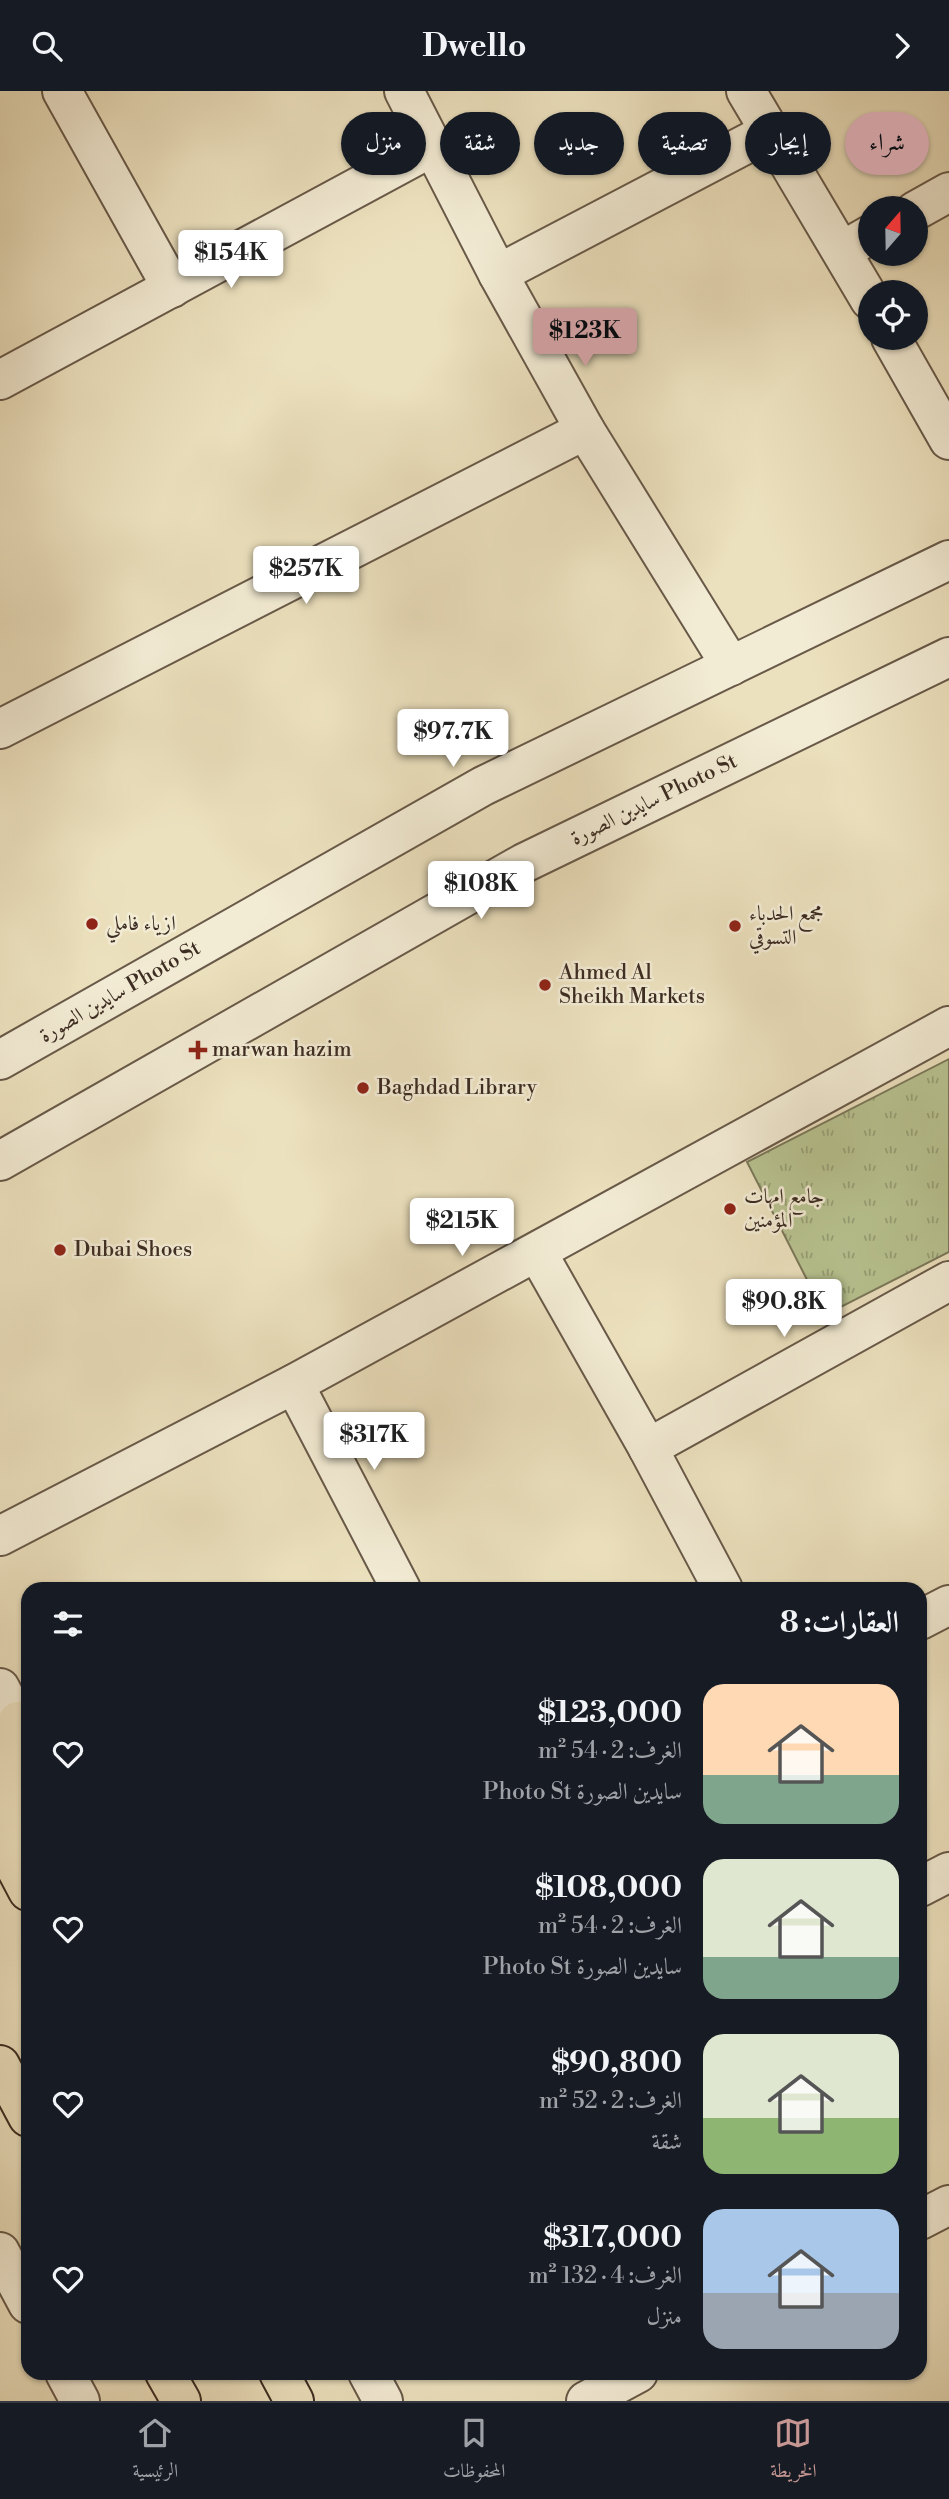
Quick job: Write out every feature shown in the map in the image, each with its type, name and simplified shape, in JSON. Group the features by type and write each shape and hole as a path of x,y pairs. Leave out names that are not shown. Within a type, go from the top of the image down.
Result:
{"highway":[{"path":"21,1742 3,1843 21,1878"},
{"path":"0,2065 21,2104"},
{"path":"170,2380 181,2401"},
{"path":"282,2380 293,2401"}],"street":[{"path":"62,91 172,288"},
{"path":"404,91 498,274 585,430 731,666"},
{"path":"746,91 758,112"},
{"path":"498,274 745,145"},
{"path":"0,380 434,146"},
{"path":"803,175 856,243 865,280"},
{"path":"928,204 949,192"},
{"path":"898,350 949,440"},
{"path":"0,729 585,430"},
{"name":"سايدين الصورة Photo St","path":"0,1060 483,786 949,560"},
{"name":"سايدين الصورة Photo St","path":"0,1161 524,863 949,657"},
{"path":"0,1536 294,1384 949,1026"},
{"path":"537,1252 648,1448 719,1582"},
{"path":"648,1448 949,1281"},
{"path":"294,1384 397,1582"},
{"path":"927,1616 949,1605"},
{"path":"0,1688 21,1727"},
{"path":"927,1883 949,1872"},
{"path":"927,2216 949,2205"},
{"path":"0,2252 21,2291"},
{"path":"69,2380 80,2401"},
{"path":"372,2380 383,2401"},
{"path":"586,2401 625,2380"}],"green space":[{"path":"949,1059 949,1252 825,1315 747,1162"}],"place":[{"name":"ازياء فاملي","path":"92,924"},
{"name":"مجمع الحدباء التسوقي","path":"735,926"},
{"name":"Ahmed Al Sheikh Markets","path":"545,985"},
{"name":"marwan hazim","path":"198,1050"},
{"name":"Baghdad Library","path":"363,1088"},
{"name":"جامع امهات المؤمنين","path":"730,1209"},
{"name":"Dubai Shoes","path":"60,1250"}]}
